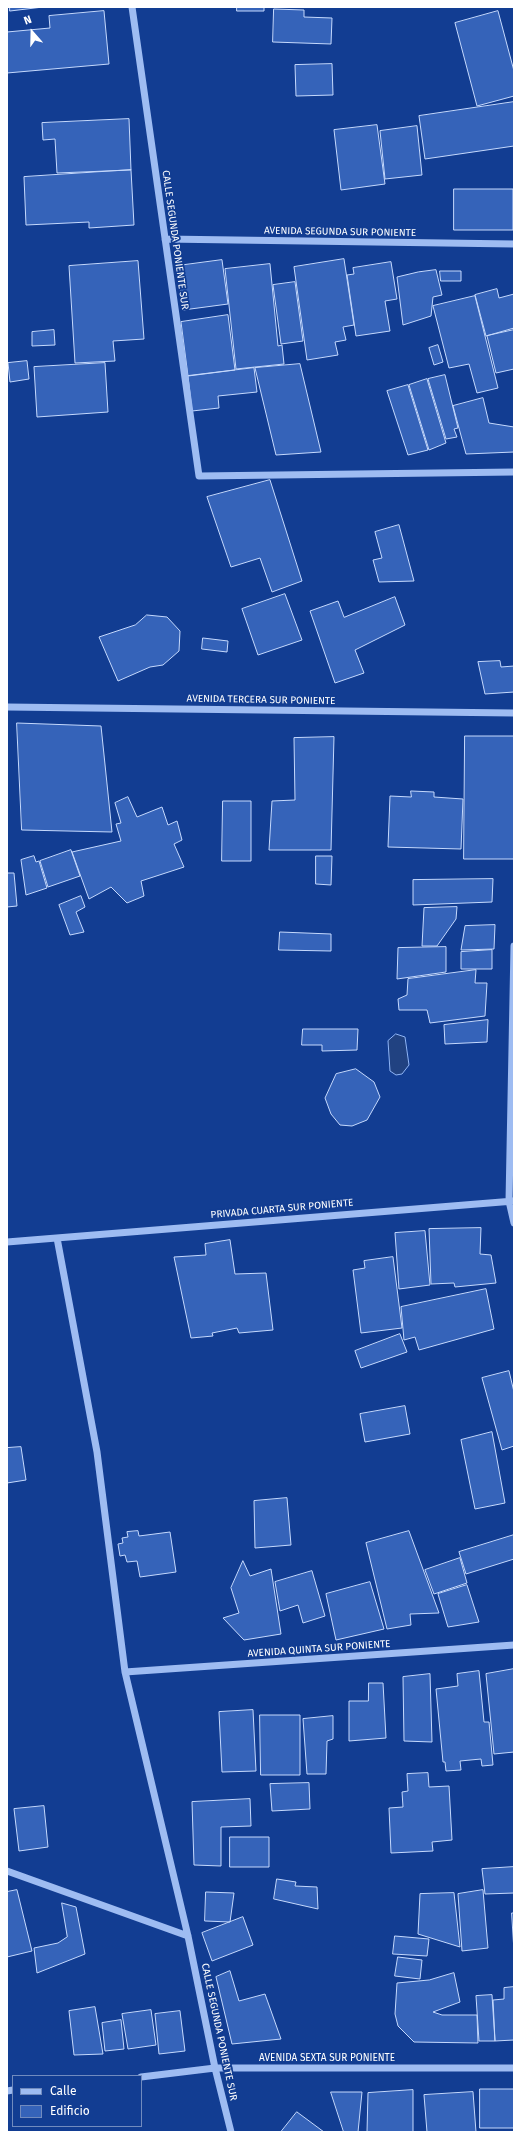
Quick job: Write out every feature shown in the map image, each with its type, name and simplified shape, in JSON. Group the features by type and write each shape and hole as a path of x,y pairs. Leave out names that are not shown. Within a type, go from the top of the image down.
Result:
{"street":[{"name":"CALLE SEGUNDA PONIENTE SUR","path":"132,7 199,476 514,472"},
{"name":"AVENIDA SEGUNDA SUR PONIENTE","path":"165,239 514,244"},
{"name":"AVENIDA TERCERA SUR PONIENTE","path":"7,707 514,713"},
{"path":"514,946 512,1201 514,1223"},
{"name":"PRIVADA CUARTA SUR PONIENTE","path":"7,1242 512,1201"},
{"name":"CALLE SEGUNDA PONIENTE SUR","path":"57,1238 97,1452 125,1672 188,1936 231,2132"},
{"name":"AVENIDA QUINTA SUR PONIENTE","path":"125,1672 514,1645"},
{"path":"7,1871 188,1936"},
{"name":"AVENIDA SEXTA SUR PONIENTE","path":"142,2076 216,2068 514,2068"}],"water":[{"path":"396,1034 405,1037 409,1065 402,1074 396,1075 390,1071 388,1041"}],"building":[{"path":"10,7 43,7 10,11"},
{"path":"237,7 264,7 264,11 237,11"},
{"path":"274,9 304,10 304,17 332,18 331,44 273,42"},
{"path":"104,11 109,64 7,73 7,32 50,28 49,16"},
{"path":"498,11 514,71 514,96 477,106 455,23"},
{"path":"332,64 333,95 296,96 295,65"},
{"path":"514,102 514,146 425,159 419,116"},
{"path":"129,119 131,170 57,173 55,139 43,140 42,123"},
{"path":"377,125 385,184 341,190 334,130"},
{"path":"417,126 422,175 385,179 380,131"},
{"path":"131,170 134,225 89,228 89,222 26,225 24,177"},
{"path":"454,189 513,189 513,230 454,230"},
{"path":"344,259 354,325 343,327 346,340 335,342 338,355 307,360 294,267"},
{"path":"222,260 228,304 183,310 177,266"},
{"path":"138,261 144,339 113,341 115,361 75,363 69,266"},
{"path":"391,262 397,299 385,301 390,331 356,336 347,275 354,274 353,268"},
{"path":"270,264 278,346 282,345 284,364 236,369 225,269"},
{"path":"436,270 442,295 433,297 431,316 403,325 397,277 418,272"},
{"path":"440,271 461,271 461,281 441,281"},
{"path":"295,282 303,341 281,344 273,285"},
{"path":"497,289 499,298 514,294 514,328 486,336 475,295"},
{"path":"475,296 498,388 477,393 469,364 449,368 433,306"},
{"path":"228,315 235,370 188,376 181,322"},
{"path":"54,330 55,345 32,346 32,332"},
{"path":"514,330 514,369 496,373 487,336"},
{"path":"438,345 443,362 434,365 429,348"},
{"path":"27,361 29,379 10,382 8,363"},
{"path":"105,363 108,412 37,417 34,367"},
{"path":"300,364 321,452 276,455 255,368"},
{"path":"254,368 257,392 218,396 219,408 192,411 188,376"},
{"path":"445,375 458,428 454,429 457,437 446,439 428,379"},
{"path":"427,379 446,443 429,450 409,385"},
{"path":"408,385 428,450 408,455 387,391"},
{"path":"483,398 489,423 514,427 514,452 466,454 453,406"},
{"path":"270,480 302,581 272,592 260,558 231,567 207,497"},
{"path":"399,525 414,581 379,582 373,560 382,558 375,532"},
{"path":"285,594 302,640 258,655 242,609"},
{"path":"395,597 405,625 355,650 364,673 335,683 310,611 338,601 344,617"},
{"path":"147,615 167,617 180,631 179,651 163,665 150,667 118,681 99,637 135,625"},
{"path":"203,638 228,641 227,652 202,649"},
{"path":"500,661 501,667 514,666 514,692 485,694 478,662"},
{"path":"17,723 101,726 112,832 22,830"},
{"path":"465,736 514,736 514,859 464,859"},
{"path":"334,737 331,850 269,850 272,801 295,800 294,738"},
{"path":"411,791 434,792 434,797 463,799 461,849 388,847 390,796 411,797"},
{"path":"128,797 137,817 162,807 168,825 177,821 182,840 174,844 184,867 141,881 144,896 127,903 111,887 89,899 72,852 121,841 116,824 121,823 115,803"},
{"path":"223,801 251,801 251,861 222,861"},
{"path":"71,850 80,876 48,887 40,861"},
{"path":"34,856 36,862 39,861 47,888 26,895 21,860"},
{"path":"316,856 332,856 331,885 316,884"},
{"path":"7,873 14,873 17,906 7,907"},
{"path":"493,879 492,902 413,905 413,880"},
{"path":"81,896 85,907 76,912 84,932 70,935 59,905"},
{"path":"457,907 456,919 437,946 422,946 424,908"},
{"path":"495,925 494,949 461,950 465,926"},
{"path":"280,932 331,934 331,951 279,950"},
{"path":"446,947 446,972 397,979 398,948"},
{"path":"492,950 492,969 461,969 461,952"},
{"path":"476,970 475,983 487,983 485,1016 430,1023 427,1010 399,1010 398,999 407,995 408,979"},
{"path":"488,1020 487,1042 445,1044 444,1025"},
{"path":"303,1029 358,1029 357,1050 322,1051 322,1045 302,1045"},
{"path":"356,1069 374,1082 380,1097 367,1120 352,1126 340,1125 331,1114 325,1098 336,1074"},
{"path":"481,1228 480,1254 491,1255 496,1283 455,1287 454,1283 431,1284 429,1229"},
{"path":"425,1231 430,1285 399,1289 395,1233"},
{"path":"230,1240 235,1274 266,1273 273,1330 239,1333 237,1328 212,1333 213,1336 191,1338 174,1257 206,1255 205,1244"},
{"path":"393,1257 402,1328 361,1333 353,1270 365,1268 364,1261"},
{"path":"486,1289 494,1329 419,1350 415,1337 404,1340 401,1307"},
{"path":"400,1334 407,1352 361,1368 355,1351"},
{"path":"509,1371 514,1392 514,1446 502,1450 482,1378"},
{"path":"405,1406 410,1434 365,1442 360,1414"},
{"path":"492,1432 505,1503 475,1509 461,1440"},
{"path":"21,1447 26,1480 7,1483 7,1448"},
{"path":"287,1498 291,1545 255,1548 254,1501"},
{"path":"138,1531 139,1536 170,1532 176,1572 140,1577 137,1561 127,1562 125,1555 120,1556 118,1544 123,1543 122,1538 128,1537 127,1532"},
{"path":"409,1531 439,1613 410,1614 411,1625 387,1629 366,1543"},
{"path":"514,1535 514,1559 466,1574 459,1552"},
{"path":"460,1558 467,1583 434,1594 425,1570"},
{"path":"243,1561 250,1576 271,1569 281,1634 244,1640 223,1618 239,1613 231,1588"},
{"path":"312,1571 325,1616 303,1623 298,1605 280,1611 275,1582"},
{"path":"370,1582 384,1629 336,1640 326,1594"},
{"path":"467,1585 479,1622 448,1627 438,1594"},
{"path":"514,1669 514,1752 494,1754 486,1674"},
{"path":"479,1671 484,1722 489,1722 493,1765 482,1766 481,1759 460,1761 461,1770 446,1771 445,1762 443,1762 436,1689 458,1686 457,1674"},
{"path":"430,1674 432,1742 404,1741 403,1677"},
{"path":"369,1683 383,1683 386,1738 349,1741 349,1701 368,1701"},
{"path":"253,1710 256,1771 222,1772 219,1712"},
{"path":"260,1715 300,1715 300,1775 261,1775"},
{"path":"333,1716 333,1739 327,1741 326,1774 307,1774 303,1719"},
{"path":"428,1773 429,1787 449,1786 452,1840 432,1842 433,1851 391,1853 389,1808 403,1807 402,1792 408,1791 407,1774"},
{"path":"309,1783 310,1809 272,1811 270,1784"},
{"path":"250,1799 251,1826 221,1827 221,1866 194,1865 192,1802"},
{"path":"44,1806 48,1847 19,1851 14,1809"},
{"path":"230,1837 269,1837 269,1867 230,1867"},
{"path":"514,1867 514,1893 485,1894 482,1869"},
{"path":"277,1879 296,1882 295,1886 317,1887 318,1909 274,1899"},
{"path":"17,1890 32,1951 7,1957 7,1892"},
{"path":"483,1890 488,1948 462,1951 458,1894"},
{"path":"206,1892 234,1893 230,1922 205,1921"},
{"path":"454,1893 460,1947 418,1934 420,1894"},
{"path":"62,1903 76,1907 85,1954 37,1973 34,1948 58,1943 67,1937"},
{"path":"512,1913 514,1913 514,1951"},
{"path":"243,1917 253,1945 212,1961 202,1933"},
{"path":"395,1936 429,1939 427,1956 393,1954"},
{"path":"398,1957 422,1960 420,1979 395,1976"},
{"path":"230,1971 239,2001 265,1994 281,2039 232,2044 216,1977"},
{"path":"454,1973 460,2002 433,2012 442,2015 477,2015 478,2043 414,2042 398,2026 395,2014 397,1983 429,1980"},
{"path":"514,1987 514,2040 495,2041 493,2000 504,1999 504,1988"},
{"path":"492,1995 495,2041 479,2041 476,1996"},
{"path":"95,2007 103,2054 74,2055 69,2011"},
{"path":"151,2010 156,2045 128,2049 122,2014"},
{"path":"180,2011 185,2051 159,2054 155,2014"},
{"path":"121,2020 124,2049 105,2051 102,2023"},
{"path":"480,2089 514,2089 514,2128 480,2128"},
{"path":"413,2090 413,2132 367,2132 368,2093"},
{"path":"331,2092 362,2092 358,2132 344,2132"},
{"path":"473,2092 476,2132 427,2132 424,2095"},
{"path":"297,2112 324,2132 281,2132"}]}
